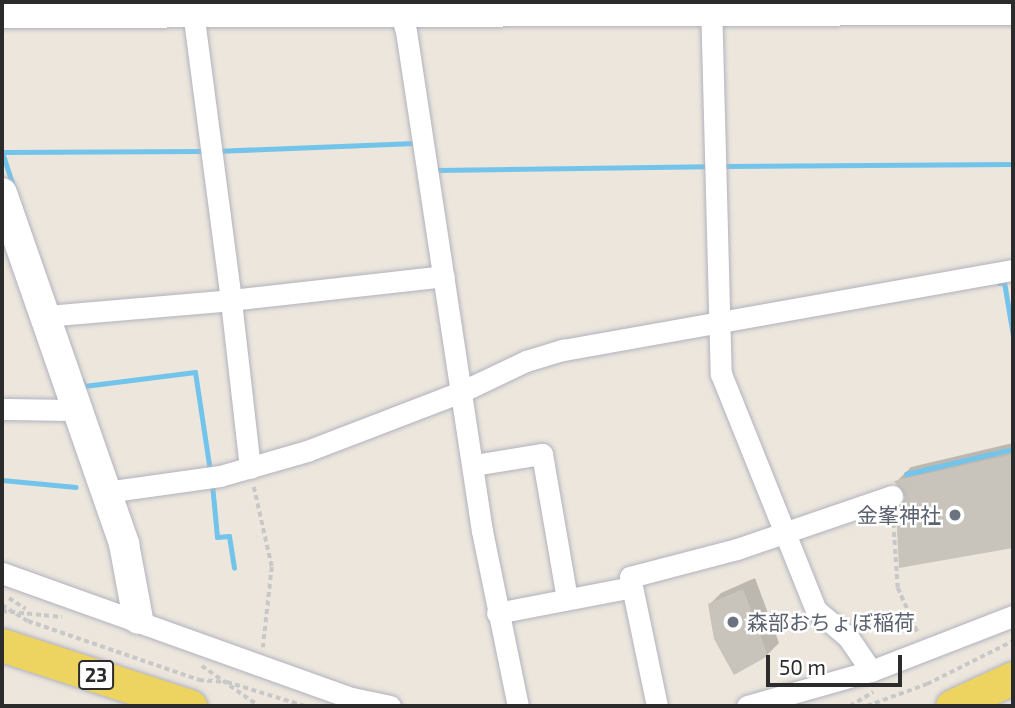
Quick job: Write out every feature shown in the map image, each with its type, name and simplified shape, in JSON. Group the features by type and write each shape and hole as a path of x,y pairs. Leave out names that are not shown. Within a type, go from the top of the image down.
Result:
{"main road":[{"name":"23","path":"2,645 190,706"},
{"path":"952,706 1013,678"}],"street":[{"path":"711,5 721,373 783,534 816,610 848,638 872,671"},
{"path":"2,13 398,6 711,5 1013,10"},
{"path":"398,6 463,391 497,613 518,706"},
{"path":"193,11 250,468"},
{"path":"2,193 124,544 138,619"},
{"path":"106,492 250,468 307,451 463,391 526,361 563,350 1013,270"},
{"path":"46,316 230,300 444,276"},
{"path":"2,409 77,410"},
{"path":"474,465 542,454 567,598"},
{"path":"657,706 630,577 783,534 892,496"},
{"path":"2,573 138,619 261,667 352,698 390,706"},
{"path":"497,613 632,587"},
{"path":"747,706 872,671 925,648 971,636 1013,616"}],"path":[{"path":"250,468 272,567 261,667"},
{"path":"892,496 898,588 925,648"},
{"path":"2,593 28,611"},
{"path":"2,605 28,621 199,680 227,682 305,706"},
{"path":"867,706 927,684 1013,641"}],"building":[{"name":"金峯神社","path":"1013,454 1013,548 899,568 896,509 905,498 894,481"},
{"name":"森部おちょぼ稲荷","path":"743,589 768,656 734,675 714,639 708,604"}],"waterway":[{"path":"215,151 415,143"},
{"path":"2,152 203,151"},
{"path":"2,152 14,188"},
{"path":"435,165 436,170 707,166 707,161"},
{"path":"723,166 1013,164"},
{"path":"999,283 1004,282 1013,336"},
{"path":"82,381 84,386 195,372 210,471"},
{"path":"906,474 1013,449"},
{"path":"2,480 76,487"},
{"path":"212,484 217,537 229,536 234,568"}],"place":[{"name":"金峯神社","path":"955,515"},
{"name":"森部おちょぼ稲荷","path":"733,622"}]}
